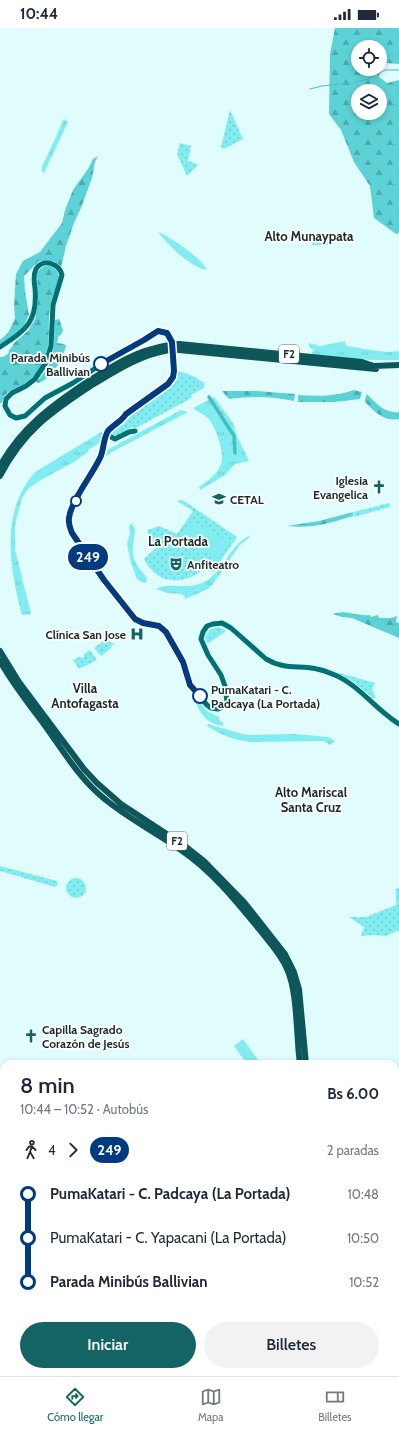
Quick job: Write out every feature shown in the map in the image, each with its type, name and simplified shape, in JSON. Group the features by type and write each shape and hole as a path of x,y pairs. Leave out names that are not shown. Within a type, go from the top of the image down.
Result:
{"highway":[{"name":"F2","path":"0,466 27,429 52,405 108,368 131,355 154,348 179,347 362,362 374,366 399,367"},
{"name":"F2","path":"0,476 19,446 40,422 54,410 134,361 169,348"},
{"name":"F2","path":"0,651 19,682 84,769 97,784 121,804 185,846 204,861 244,902 278,944 291,965 298,982 302,1056 300,1060"},
{"name":"F2","path":"0,661 16,686 79,772 92,787 105,800 183,851 202,866 240,906 274,947 287,968 292,983 302,1056 304,1060"}],"main road":[{"path":"0,347 28,326 35,306 35,272 39,265 46,263 55,265 60,270 62,275 53,305 49,355 44,367 35,379 26,386 12,393 6,399 6,410 13,417 20,418 25,416 45,398 154,333 160,331 167,333 172,342 174,371 171,381 126,414 108,431 99,460 71,510 69,528 104,580 135,619 143,623 159,626 166,632 183,662 190,685 207,705 215,709 222,708 227,702 224,681 201,639 205,629 213,624 222,623 274,663 282,666 317,669 348,682 380,710 399,724"},
{"path":"108,431 109,436 115,439 129,432 135,431"}],"green space":[{"path":"335,28 399,28 399,64 387,63 387,40 351,40 351,76 379,76 387,83 399,80 399,233 396,234 374,218 370,186 354,162 341,130 329,114 330,54"},
{"path":"230,110 243,139 224,149 221,147"},
{"path":"64,119 68,122 44,173 42,172 42,167"},
{"path":"180,143 191,146 188,161 198,165 187,176 177,154"},
{"path":"98,156 95,162 92,178 66,246 61,266 53,261 39,261 24,276 29,315 24,325 15,335 0,344 0,340 8,333 15,318 14,306 16,274 23,261 40,252 62,223 65,210 73,190 88,169 93,159"},
{"path":"158,232 185,248 199,260 207,270 187,261"},
{"path":"312,235 329,235 328,245 312,245"},
{"path":"44,266 54,268 59,277 50,307 46,357 35,376 7,393 2,403 0,403 0,357 8,354 14,343 28,331 35,319 38,302 37,272"},
{"path":"59,319 63,330 61,335 59,335 57,343 64,344 66,346 56,368 47,378 38,383 36,382 48,367 51,360 54,346 55,320"},
{"path":"345,341 345,345 353,347 386,352 399,351 399,360 355,359 312,354 313,349 310,348 308,343 320,346"},
{"path":"179,371 195,377 204,383 204,388 191,395 192,397 188,400 136,428 133,427 116,436 111,435 111,432 127,418 172,386"},
{"path":"354,390 362,392 360,399 334,402 298,402 298,395 333,395"},
{"path":"222,391 257,391 295,394 294,401 262,397 229,399"},
{"path":"367,394 385,410 399,412 399,419 394,420 384,418 376,413 365,402"},
{"path":"214,397 233,423 237,436 249,461 235,464 225,475 200,490 199,487 212,477 219,468 222,454 217,435 209,419 193,408"},
{"path":"181,410 188,412 105,457 107,450"},
{"path":"108,428 101,442 88,450 88,452 74,462 39,481 28,489 22,498 15,525 15,549 31,614 22,615 17,596 11,559 10,540 16,504 24,488 35,472"},
{"path":"177,501 184,501 237,537 213,572 204,569 196,575 188,578 171,580 156,574 149,568 144,559 156,548 156,546 148,538 148,530 159,526 177,534 193,511"},
{"path":"389,503 390,507 354,517 354,512"},
{"path":"353,512 353,516 329,523 304,527 287,526 319,521"},
{"path":"192,520 228,542 217,560 181,538"},
{"path":"131,523 135,528 133,556 139,568 147,578 146,583 137,579 131,563 127,544 130,533 129,527"},
{"path":"249,536 250,537 240,545 208,589 185,599 184,595 167,593 156,589 166,586 198,585 204,582 217,572 236,546"},
{"path":"342,612 370,615 371,617 378,615 379,618 391,618 397,616 396,622 399,623 399,638 352,618 333,614"},
{"path":"219,627 226,631 207,643 205,638 207,633 214,628"},
{"path":"105,640 115,644 101,656 94,648"},
{"path":"90,650 97,660 79,669 73,660 79,657 84,658 84,654"},
{"path":"336,672 375,683 372,689 376,698 373,698 352,681"},
{"path":"194,695 207,711 219,717 219,720 223,723 223,726 211,722 203,716"},
{"path":"208,724 246,735 296,734 328,737 335,741 330,745 324,741 250,742 238,740 217,732 207,726"},
{"path":"0,866 57,881 58,885 55,887 0,871"},
{"path":"76,878 83,881 86,888 83,895 76,898 69,895 66,888 69,881"},
{"path":"399,888 399,930 386,936 361,936 364,927 349,917 366,917 396,905 396,889"},
{"path":"243,1039 258,1060 244,1060 234,1046"}],"waterway":[{"path":"355,82 368,79 385,70 399,70"},
{"path":"310,89 350,83"},
{"path":"209,397 234,436 235,453"}],"bus line":[{"name":"249","path":"101,364 158,331 167,333 171,338 174,371 171,381 126,414 108,431 105,437 102,454 71,510 69,516 69,528 104,580 135,619 143,623 155,624 166,632 185,666 190,685 200,696"}],"place":[{"name":"Parada Minibús Ballivian","path":"101,364"},
{"name":"Iglesia Evangelica","path":"379,487"},
{"name":"CETAL","path":"219,499"},
{"name":"Anfiteatro","path":"176,564"},
{"name":"Clínica San Jose","path":"137,634"},
{"name":"PumaKatari - C. Padcaya (La Portada)","path":"200,696"},
{"name":"Capilla Sagrado Corazón de Jesús","path":"31,1036"}],"district":[{"name":"Alto Munaypata","path":"309,236"},
{"name":"La Portada","path":"178,541"},
{"name":"Villa Antofagasta","path":"85,696"},
{"name":"Alto Mariscal Santa Cruz","path":"311,800"}]}
